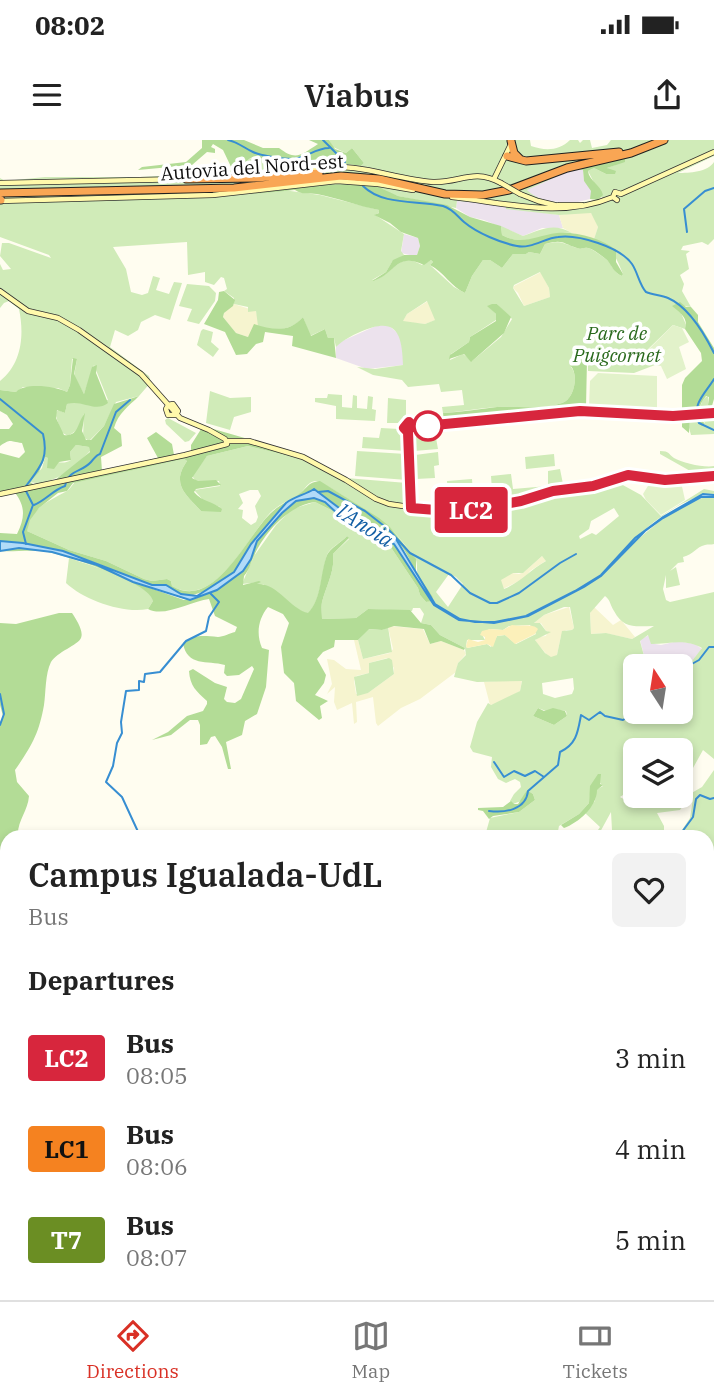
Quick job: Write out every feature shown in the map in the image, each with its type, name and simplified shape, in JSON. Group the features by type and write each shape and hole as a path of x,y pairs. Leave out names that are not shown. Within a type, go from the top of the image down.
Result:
{"highway":[{"name":"Autovia del Nord-est","path":"0,191 228,184 319,173 366,174 446,190 480,191 508,187 573,162 619,152 655,140"},
{"name":"Autovia del Nord-est","path":"0,191 234,188 323,176 360,177 445,194 488,194 518,188 575,166 631,153 664,140"},
{"path":"512,141 515,155 524,160"},
{"path":"507,156 524,160 619,152"},
{"path":"186,179 256,178 319,173"},
{"path":"274,188 324,179 360,177"}],"street":[{"path":"494,179 512,141"},
{"path":"0,200 213,195 337,181 361,182 542,209 588,206 613,197 616,191 621,194 714,152"},
{"path":"0,183 186,179 338,167 373,170 431,182 482,176 499,169"},
{"path":"499,169 497,177 501,183"},
{"path":"482,176 547,204 565,207 588,206"},
{"path":"547,204 600,202"},
{"path":"0,291 25,310 58,318 79,330 141,373 168,405 168,415 176,415 187,423 209,429 222,441 249,442 303,457 389,504 451,513 510,503 553,491 593,486 628,475 665,480 714,476"},
{"path":"0,494 208,450 222,441 226,431"}],"shaded area":[{"path":"583,170 584,181 590,187 590,199 574,203 547,201 526,190 564,173"},
{"path":"457,200 489,202 506,205 506,208 559,215 563,228 542,228 523,236 470,217 456,208"},
{"path":"591,213 595,219 598,227 594,239 563,228 559,215"},
{"path":"404,234 418,238 420,246 417,255 401,253"},
{"path":"541,272 549,288 550,297 524,306 514,286"},
{"path":"428,301 436,320 425,324 402,322 407,314"},
{"path":"234,304 256,311 259,324 248,337 236,333 223,317"},
{"path":"378,325 388,325 399,334 404,365 367,369 336,358 336,347 340,342"},
{"path":"542,556 547,560 530,571 525,578 503,589 500,580 512,573 524,572"},
{"path":"569,607 574,628 566,630 561,636 557,655 549,657 535,641 538,637 546,636 548,631 541,623 534,623 544,615"},
{"path":"594,607 613,625 621,620 635,637 632,639 605,633 591,634 590,613"},
{"path":"388,627 423,629 430,644 441,641 464,650 466,654 458,663 456,672 378,726 373,697 356,702 357,722 354,724 352,703 337,710 334,702 335,687 327,694 332,684 327,659 334,660 346,669 361,670 354,640 358,640 363,659 390,653 393,649","holes":["387,658 394,668 394,674 368,693 356,694 356,676 369,673 369,663"]},
{"path":"649,635 655,644 678,641 695,644 702,649 693,660 693,654 644,654 640,640"},
{"path":"522,680 520,691 500,703 490,705 484,682"}],"green space":[{"path":"202,140 244,140 263,148 279,148 298,155 318,144 309,140 329,140 335,149 346,153 352,148 364,163 361,166 319,157 304,166 293,168 257,157 247,161 242,169 233,171 223,150 213,144 211,147 215,149 215,153 207,152 192,165 138,170 142,167 186,162 202,148"},
{"name":"Parc de Puigcornet","path":"329,140 530,140 531,146 547,149 557,148 570,140 578,140 580,143 590,140 592,148 607,145 611,140 714,140 714,156 678,173 703,170 714,162 714,239 708,245 702,242 683,246 681,250 690,251 686,254 689,269 680,275 684,284 682,291 691,307 683,306 681,313 687,327 685,329 673,325 644,353 655,365 634,373 588,371 588,365 585,363 571,367 575,376 574,387 570,397 562,403 443,413 442,407 464,405 462,390 441,392 439,384 408,387 402,380 373,375 357,367 375,369 403,365 401,344 395,330 382,326 372,327 347,338 336,347 334,338 328,338 325,329 310,336 303,317 288,328 264,328 258,326 256,311 248,312 248,307 234,304 234,298 224,291 227,289 224,278 221,277 214,285 205,282 205,272 188,275 187,242 113,247 126,269 131,292 142,295 148,293 153,276 160,278 156,290 169,294 174,282 182,283 170,320 155,315 141,322 138,330 128,336 115,330 110,347 149,376 151,382 139,396 116,402 104,426 89,441 83,437 84,414 77,430 68,436 61,432 55,413 58,410 65,413 67,404 72,402 108,400 94,365 84,394 74,376 77,359 72,359 67,392 58,388 23,387 16,392 0,390 0,381 8,374 17,357 21,338 19,309 9,301 0,308 0,264 3,270 11,269 0,256 2,243 51,258 0,237 0,178 5,181 45,177 139,177 221,173 240,170 250,158 255,157 282,166 321,157 361,166 364,163 352,148 346,153 333,147","holes":["607,162 615,165 607,168 615,174 606,174 594,168 588,171 602,198 563,203 542,199 527,190 564,173","361,184 398,196 456,208 457,201 506,205 506,209 559,215 591,213 598,227 594,239 609,249 623,274 622,276 617,273 607,260 590,249 579,249 555,242 545,244 540,254 513,254 502,268 490,260 483,260 465,293 454,287 430,265 433,262 431,260 422,265 414,261 401,262 386,274 372,280 386,272 392,262 404,255 401,251 404,234 375,215 379,210 320,195 283,190","540,272 549,288 550,297 524,306 513,288","427,301 435,320 425,324 403,321 407,314","497,304 512,319 501,337 472,361 463,354 450,360 451,354 469,342 470,337 496,320 496,314 488,306"]},
{"path":"625,158 625,162 607,168 616,171 615,174 606,174 594,168 588,171 603,195 598,200 590,199 591,191 584,181 583,170 578,169"},
{"path":"318,185 376,186 398,196 447,205 470,217 501,226 502,235 516,240 557,233 580,234 596,239 616,250 616,262 623,274 622,276 617,273 607,260 593,250 555,242 545,244 540,254 513,254 502,268 490,260 483,260 465,293 430,265 433,262 431,260 424,265 414,261 401,262 380,278 372,281 386,272 393,260 404,255 417,255 420,246 418,238 401,232 374,215 379,213 379,210 295,190 251,194"},
{"path":"501,226 523,236 553,228 572,233 520,240 502,235"},
{"path":"187,284 209,286 216,293 215,301 199,324 187,321 192,309 179,306"},
{"path":"224,291 235,300 223,317 236,333 248,337 254,324 268,328 286,328 303,317 311,336 325,329 328,338 334,338 336,358 292,346 293,336 265,332 263,342 256,344 247,354 236,355 225,332 204,324 218,300 219,292"},
{"path":"680,302 691,307 698,315 698,322 714,348 714,399 711,409 708,405 709,397 706,396 701,403 700,414 705,424 702,426 696,421 693,408 690,408 689,433 682,427 682,385 685,378 702,361 701,353 685,329 685,319 672,306"},
{"path":"497,304 511,317 504,333 471,362 464,354 449,359 450,355 469,342 470,337 496,321 496,314 487,306"},
{"path":"673,325 682,328 689,342 679,347 686,369 667,379 661,366 655,365 644,354"},
{"path":"203,329 213,332 211,342 219,349 213,357 197,345"},
{"path":"73,358 77,359 74,374 84,394 92,367 97,365 96,373 108,403 98,407 73,403 67,404 65,413 57,410 56,418 64,435 75,431 85,413 82,431 86,440 91,440 104,426 114,404 139,396 118,418 114,428 121,434 122,446 101,457 102,471 158,458 147,438 156,432 172,444 174,455 191,452 191,445 203,426 301,454 298,458 248,446 207,456 192,478 198,481 216,480 221,485 196,489 194,492 200,498 219,506 221,512 201,511 185,494 180,482 182,469 187,461 184,459 73,483 67,491 58,493 39,508 30,520 27,531 69,550 106,561 144,579 167,579 172,586 188,591 202,588 216,580 272,512 310,484 320,481 389,526 416,559 416,572 433,597 431,601 426,602 420,595 392,549 349,521 376,538 393,543 423,585 398,542 361,524 314,489 286,503 251,544 234,572 208,590 190,596 166,585 152,585 59,551 0,541 0,533 17,534 23,511 13,490 0,492 0,453 19,458 25,452 22,443 9,441 0,446 0,429 9,429 13,424 7,415 0,411 0,390 16,392 26,387 40,386 67,392","holes":["76,445 89,447 90,452 55,480 33,484 30,482 39,472 45,457 48,458 47,468 54,469 59,462 71,460 70,452"]},
{"path":"587,360 586,407 444,421 443,413 562,403 570,397 574,387 575,375 571,366"},
{"path":"598,373 657,376 657,408 653,412 589,407 590,381"},
{"path":"210,391 230,398 251,397 251,412 234,417 230,430 206,423"},
{"path":"328,394 342,395 342,407 352,408 353,395 357,396 357,408 367,409 368,396 373,397 375,421 336,419 336,406 315,402 315,398 327,398"},
{"path":"708,396 708,405 714,415 714,434 691,435 688,424 689,409 693,408 695,417 704,426 700,408 703,399"},
{"path":"388,398 406,400 406,417 400,423 387,423"},
{"path":"168,418 196,433 185,442 166,424 165,420"},
{"path":"381,428 399,429 406,436 406,451 362,448 363,437 379,438"},
{"path":"430,428 431,438 436,438 438,449 414,451 414,436 419,429"},
{"path":"76,445 89,447 90,451 55,479 30,482 42,468 45,457 67,462 71,460 70,452"},
{"path":"248,446 298,458 301,454 346,478 407,483 407,503 434,507 438,496 448,494 447,481 472,479 473,494 492,491 491,476 511,474 513,489 548,486 548,471 560,469 563,484 578,482 579,486 610,478 641,495 661,516 704,489 714,491 714,495 693,499 668,512 629,546 680,507 702,498 714,497 714,544 702,546 683,557 684,562 678,563 670,571 676,567 680,585 666,588 666,575 663,589 666,600 670,602 714,592 714,759 703,750 693,768 693,738 623,738 623,795 620,797 623,799 623,808 681,808 657,813 664,830 612,830 611,812 601,830 598,830 600,827 585,813 595,801 596,790 603,786 599,782 600,775 592,784 589,803 579,814 559,826 558,830 487,830 490,818 519,812 535,800 533,794 527,790 521,801 513,804 510,801 521,787 520,782 515,779 506,783 498,779 491,767 492,757 473,752 470,747 477,722 488,703 491,705 520,691 522,681 477,682 454,677 458,663 466,655 465,648 440,635 431,625 421,623 424,614 420,608 413,608 412,611 368,609 356,618 322,619 322,602 331,573 333,554 349,539 347,536 328,552 319,593 308,614 263,584 245,589 260,582 242,584 254,556 276,525 292,509 315,502 392,549 420,595 426,602 432,600 433,597 418,575 416,560 407,548 391,529 353,502 317,481 310,483 300,494 270,513 229,568 216,580 202,588 187,591 172,586 167,579 144,579 106,561 69,550 27,531 28,523 36,511 67,491 75,482 184,459 187,461 180,476 182,488 201,511 215,511 220,507 204,501 194,490 220,486 219,481 196,481 192,476 207,456","holes":["258,490 261,496 255,506 258,517 251,525 242,518 243,510 238,509 243,503 239,494","614,508 619,516 596,535 592,533 580,539 579,536 589,529 591,521","542,556 546,561 515,583 504,589 501,580 513,573 523,573","449,574 463,584 448,607 436,592","605,596 622,621 631,626 654,626 632,639 606,633 591,634 590,613","570,607 574,628 562,631 557,655 551,657 535,640 551,632 546,631 540,623 534,623 544,615","530,625 536,634 516,644 505,635 497,636 491,647 487,644 466,646 467,640 485,640 481,633 490,629 503,630 509,626","573,678 572,694 555,698 543,694 542,683","538,708 546,711 566,711 567,716 554,725 533,716"]},
{"path":"357,451 406,454 407,480 355,476"},
{"path":"660,451 688,463 714,466 714,471 692,472 660,454"},
{"path":"438,452 439,465 434,466 435,478 416,479 415,455"},
{"path":"554,454 555,466 526,469 525,457"},
{"path":"651,481 681,482 685,500 661,515 643,494"},
{"path":"311,497 325,502 339,515 315,502 296,508 278,522 258,547 244,576 243,585 259,581 261,582 257,584 271,587 308,613 316,601 327,555 347,536 349,538 333,554 331,573 322,602 322,619 356,618 368,609 410,610 421,623 431,625 440,635 465,648 464,650 441,641 430,644 424,629 394,626 382,630 369,629 358,640 335,640 334,647 323,652 317,659 326,675 324,683 315,695 328,701 320,706 322,718 319,720 296,701 294,683 284,673 281,647 289,623 283,614 268,607 262,616 259,632 262,648 269,650 266,687 257,714 245,721 242,735 226,742 231,769 228,769 222,747 215,736 211,737 207,744 200,745 198,720 190,720 171,735 152,740 168,732 187,716 203,711 207,704 192,684 189,671 193,669 227,687 224,699 235,703 241,699 254,669 252,666 239,675 227,676 224,673 225,665 193,659 185,651 183,643 192,638 220,637 235,632 237,627 215,616 209,599 162,612 154,611 148,609 153,601 148,594 124,578 107,571 48,552 0,551 19,548 52,552 97,565 133,582 184,600 217,590 243,571 251,559 257,541 296,501"},
{"path":"69,558 113,573 143,588 152,595 153,601 148,609 138,610 104,604 83,595 66,583"},
{"path":"59,613 72,613 81,629 81,638 51,662 40,724 30,747 15,770 17,782 29,796 19,830 0,830 0,723 3,716 0,705 0,623 16,624"},
{"path":"388,627 392,652 363,659 358,640 368,629 382,630"},
{"path":"389,658 392,660 394,674 368,693 357,696 354,677 369,673 369,663"},
{"path":"538,708 544,711 553,708 565,711 567,716 554,725 533,716"},
{"path":"714,770 714,830 682,830 693,808 693,792 702,787"},
{"path":"598,774 601,774 600,784 603,785 597,790 594,802 581,818 564,828 561,825 579,814 589,803 590,786"},
{"path":"527,790 533,794 535,800 519,812 489,819 483,811 478,810 503,807 511,801 518,804"}],"sand":[{"path":"512,625 538,629 535,634 515,644 505,635 497,636 493,647 487,644 466,646 468,639 478,642 485,640 485,637 480,635 482,631 503,630"}],"water":[{"path":"314,489 359,523 376,533 396,539 435,604 460,619 469,621 459,620 434,605 394,544 376,538 340,516 325,502 314,498 296,501 282,513 257,541 251,559 243,571 217,590 190,600 133,582 97,565 52,552 19,548 0,551 0,541 63,551 152,585 166,585 181,594 197,596 234,572 251,544 286,503"},
{"path":"703,494 714,495 701,497 663,518 645,531 601,576 584,587 528,616 494,623 482,622 526,616 575,591 601,575 635,538 663,517"}],"waterway":[{"path":"228,140 257,153 288,159 297,159 329,148"},
{"path":"323,140 345,162"},
{"path":"363,186 380,197 391,200 446,207 476,230 511,245 522,247 566,237 609,247 632,264 646,292 676,302 689,314 714,353"},
{"path":"687,232 684,209 705,191 714,188"},
{"path":"714,379 700,400 697,410 699,423 714,430"},
{"path":"0,399 43,434 44,456 26,486"},
{"path":"34,505 65,486 72,474 100,454 116,412 130,400"},
{"path":"26,491 33,505 23,532 26,544"},
{"name":"l'Anoia","path":"318,492 328,491 365,511 388,529 410,553 451,575 470,593 490,603 497,603 519,593 576,554"},
{"path":"137,830 122,797 106,782 122,733 126,691 139,690 139,681 144,682 145,674 160,672 186,641 206,631 209,617 219,602 210,593"},
{"path":"693,663 709,647 714,647"},
{"path":"0,694 4,714 0,725"},
{"path":"489,811 508,811 523,802 528,791 558,765 560,752 566,749 576,736 581,715 589,720 600,712 605,716 623,720"},
{"path":"494,762 504,777 514,771 525,776 535,771 544,777"},
{"path":"683,830 693,817 696,799 700,795 714,798"}],"bus line":[{"name":"LC2","path":"714,413 673,416 580,411 414,427 409,422 404,428 408,432 411,508 461,512 521,501 553,491 593,486 628,475 665,480 714,476"}]}
